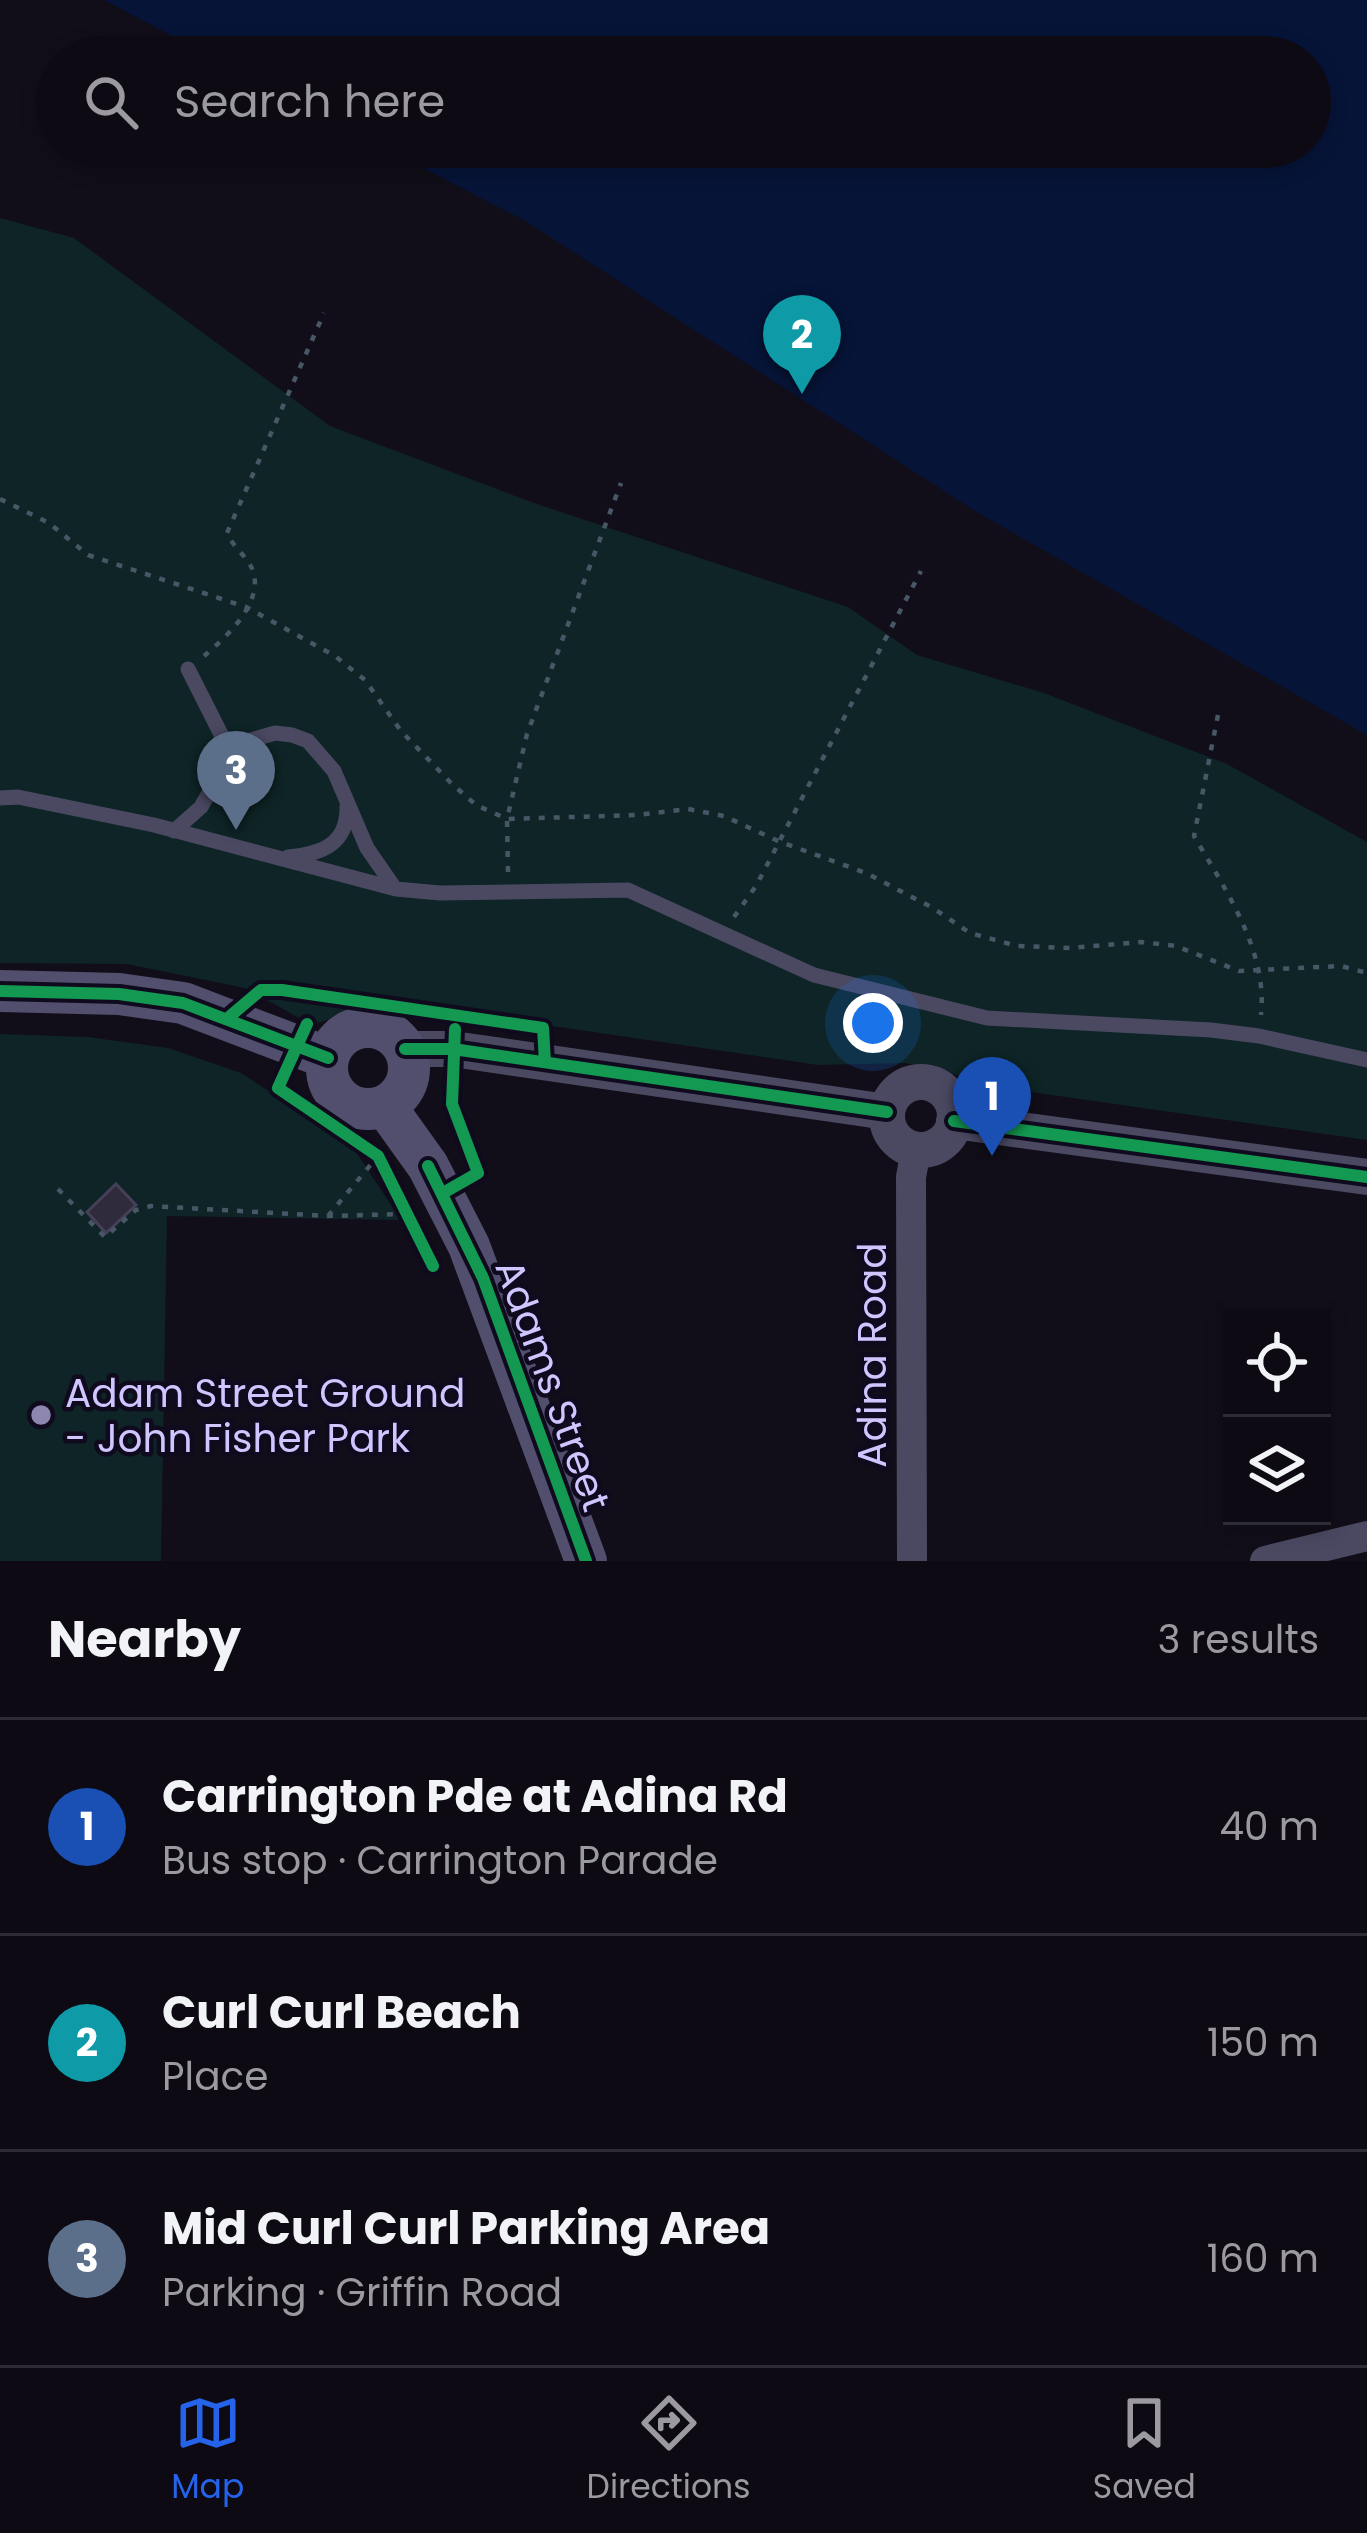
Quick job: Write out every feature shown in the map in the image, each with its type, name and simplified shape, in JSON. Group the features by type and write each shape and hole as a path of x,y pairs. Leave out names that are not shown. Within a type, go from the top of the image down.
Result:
{"main road":[{"path":"0,991 119,994 183,1003 328,1058"},
{"path":"371,1026 385,1030 405,1049 410,1076 396,1099 384,1136 372,1110 347,1104 330,1084 328,1058 344,1034 371,1026"},
{"name":"Adams Street","path":"384,1136 428,1166 476,1262 586,1561"}],"street":[{"path":"405,1049 453,1049 887,1112"},
{"path":"920,1082 942,1090 954,1109 954,1121 945,1140 916,1150 897,1140 887,1112 898,1091 920,1082"},
{"path":"954,1121 1367,1178"},
{"name":"Adina Road","path":"912,1561 911,1178 916,1150"},
{"path":"1264,1561 1367,1536"}],"lane":[{"path":"188,669 231,754"},
{"path":"174,831 212,793 231,754 257,736 292,735 308,741 322,755 347,797 378,869 396,889"},
{"path":"0,797 174,831 396,889 440,893 628,890 814,975 987,1018 1258,1036 1367,1060"},
{"path":"272,858 317,853 338,841 345,829 347,797"}],"path":[{"path":"188,669 232,632 254,587 254,573 227,533 324,313"},
{"path":"508,890 507,818 527,734 621,483"},
{"path":"0,499 49,523 88,555 246,607 335,656 365,680 401,731 452,783 476,805 507,818 688,809 724,816 778,842 866,873 970,933 1017,946 1070,948 1142,942 1176,946 1239,971 1341,966 1367,973"},
{"path":"724,932 756,886 921,572"},
{"path":"1218,715 1194,836 1238,911 1259,972 1264,993 1258,1036"},
{"path":"384,1136 388,1178"},
{"path":"328,1216 384,1136"},
{"path":"58,1190 105,1237 136,1210 151,1206 328,1216 404,1214"},
{"path":"397,1199 414,1231"}],"green space":[{"path":"0,218 74,238 330,426 534,503 848,607 917,655 1044,693 1227,764 1367,842 1367,1140 1017,1090 906,1063 818,1065 382,1001 312,1025 245,988 127,964 0,963"},
{"path":"0,1034 88,1037 168,1048 241,1073 352,1146 401,1220 167,1216 161,1561 0,1561"}],"water":[{"path":"104,0 1367,0 1367,735 975,511 527,222 423,168 1331,168 1331,36 172,36"}],"building":[{"path":"116,1184 136,1205 106,1233 87,1212"}],"cycle path":[{"path":"229,1017 261,990 282,990 543,1028 545,1062"},
{"path":"0,991 119,994 183,1003 328,1058"},
{"path":"307,1024 278,1088 378,1156 433,1266"},
{"path":"443,1193 478,1173 452,1104 455,1029"},
{"path":"405,1049 453,1049 887,1112"},
{"path":"954,1121 1367,1177"},
{"path":"428,1166 483,1278 586,1561"}],"place":[{"name":"Curl Curl Beach","path":"802,394"},
{"name":"Mid Curl Curl Parking Area","path":"236,830"},
{"name":"Carrington Pde at Adina Rd","path":"992,1156"},
{"name":"Adam Street Ground - John Fisher Park","path":"41,1415"}]}
